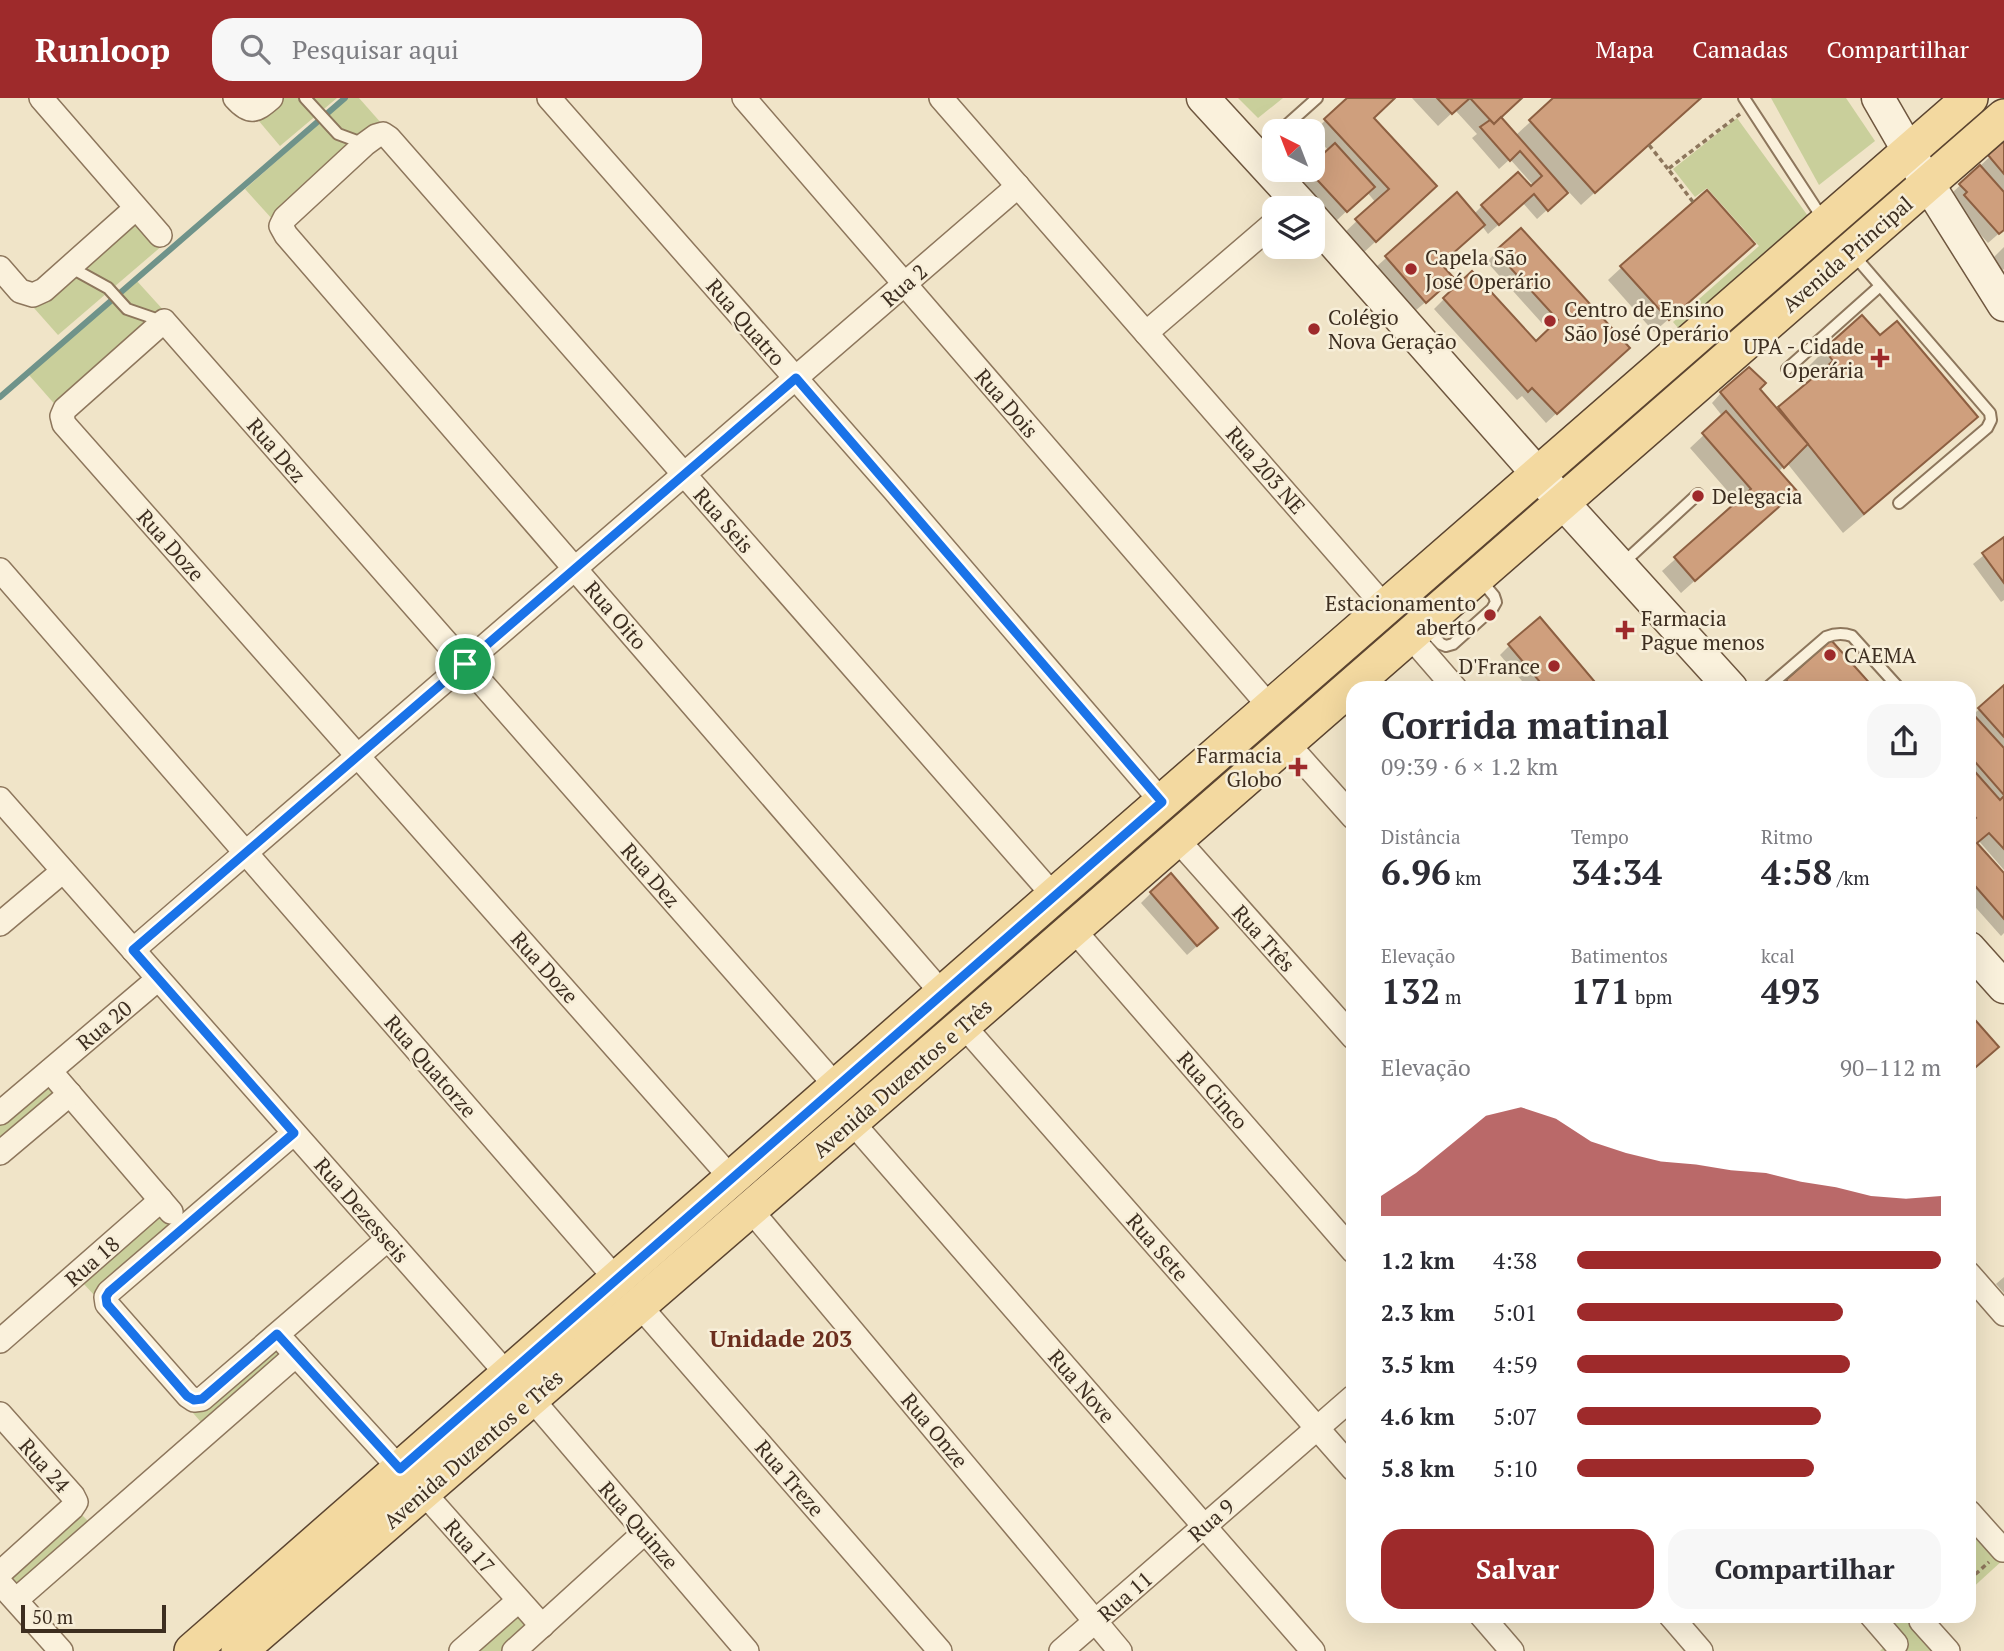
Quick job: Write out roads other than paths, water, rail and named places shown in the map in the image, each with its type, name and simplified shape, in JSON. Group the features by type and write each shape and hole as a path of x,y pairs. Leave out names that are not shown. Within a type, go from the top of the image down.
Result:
{"main road":[{"path":"1203,98 1262,143"},
{"path":"1878,98 2004,305"},
{"name":"Avenida Principal","path":"1538,475 1970,98"},
{"name":"Avenida Principal","path":"1562,501 2004,117"},
{"path":"1879,177 1901,173 1928,184"},
{"path":"1325,236 1725,681"},
{"name":"Avenida Duzentos e Três","path":"192,1651 411,1480 519,1386 616,1279 1538,475"},
{"name":"Avenida Duzentos e Três","path":"1356,681 1562,501"},
{"name":"Avenida Duzentos e Três","path":"519,1386 639,1305 1346,689"},
{"path":"1976,956 2004,988"},
{"name":"Avenida Duzentos e Três","path":"239,1651 411,1480"}],"street":[{"path":"41,98 160,235"},
{"path":"234,98 244,109 249,110 261,106 271,98"},
{"name":"Rua Quatro","path":"549,98 796,378 1162,802"},
{"name":"Rua Dois","path":"744,98 1270,707"},
{"name":"Rua 203 NE","path":"941,98 1385,607"},
{"name":"Rua Seis","path":"338,156 376,136 383,134 389,138 1054,896"},
{"name":"Rua Oito","path":"338,156 285,218 281,226 286,234 942,993"},
{"name":"Rua 2","path":"465,664 1018,186"},
{"path":"0,268 20,291 33,295 44,290 136,208"},
{"path":"1146,333 1262,233"},
{"name":"Rua Doze","path":"164,321 65,409 62,416 64,424 731,1178"},
{"name":"Rua Dez","path":"164,321 836,1086"},
{"name":"Rua Quatorze","path":"0,570 616,1279"},
{"path":"1415,629 1450,681"},
{"path":"133,950 465,664"},
{"path":"1286,742 1346,809"},
{"name":"Rua Dezesseis","path":"0,799 519,1386"},
{"name":"Rua Três","path":"1176,838 1346,1029"},
{"path":"0,924 63,871"},
{"name":"Rua Cinco","path":"1073,929 1346,1243"},
{"name":"Rua 20","path":"0,1112 158,979"},
{"name":"Rua Sete","path":"963,1025 1346,1461"},
{"path":"50,1071 184,1226"},
{"path":"0,1153 70,1094"},
{"name":"Rua Nove","path":"852,1122 1313,1651"},
{"name":"Rua 18","path":"294,1133 184,1226 106,1297 107,1304 187,1396 194,1400 202,1399 388,1239"},
{"name":"Rua 18","path":"0,1341 161,1200"},
{"name":"Rua Onze","path":"750,1209 1120,1651"},
{"path":"1976,1282 2004,1314"},
{"name":"Rua Treze","path":"639,1305 940,1651"},
{"path":"277,1334 411,1480"},
{"path":"16,1600 296,1355"},
{"name":"Rua Quinze","path":"519,1386 742,1649"},
{"name":"Rua 9","path":"1157,1568 1346,1403"},
{"name":"Rua 24","path":"0,1414 76,1502 0,1573"},
{"name":"Rua 17","path":"411,1480 542,1626"},
{"path":"1976,1520 2003,1550"},
{"path":"514,1651 645,1532"},
{"name":"Rua 11","path":"1061,1651 1157,1568"},
{"path":"0,1583 61,1651"},
{"path":"461,1651 518,1601"},
{"path":"1487,1623 1512,1651"},
{"path":"1677,1623 1701,1651"},
{"path":"1878,1623 1896,1644"},
{"path":"1923,1623 1948,1651"}],"lane":[{"path":"1293,119 1317,98"},
{"path":"308,101 328,124 338,156"},
{"path":"1747,102 1826,223"},
{"path":"1850,251 1990,413 1992,420 1987,428 1899,503"},
{"path":"70,267 108,288 127,309 164,321"},
{"path":"1787,369 1880,286"},
{"path":"1620,566 1698,494"},
{"path":"1775,681 1826,637 1843,633 1852,636 1893,681"}],"waterway":[{"path":"0,397 345,98"}],"place":[{"name":"Capela São José Operário","path":"1411,269"},
{"name":"Centro de Ensino São José Operário","path":"1550,321"},
{"name":"Colégio Nova Geração","path":"1314,329"},
{"name":"UPA - Cidade Operária","path":"1880,358"},
{"name":"Delegacia","path":"1698,496"},
{"name":"Estacionamento aberto","path":"1490,615"},
{"name":"Farmacia Pague menos","path":"1625,630"},
{"name":"CAEMA","path":"1830,655"},
{"name":"D'France","path":"1554,666"},
{"name":"Farmacia Globo","path":"1298,767"}],"district":[{"name":"Unidade 203","path":"781,1338"}]}
